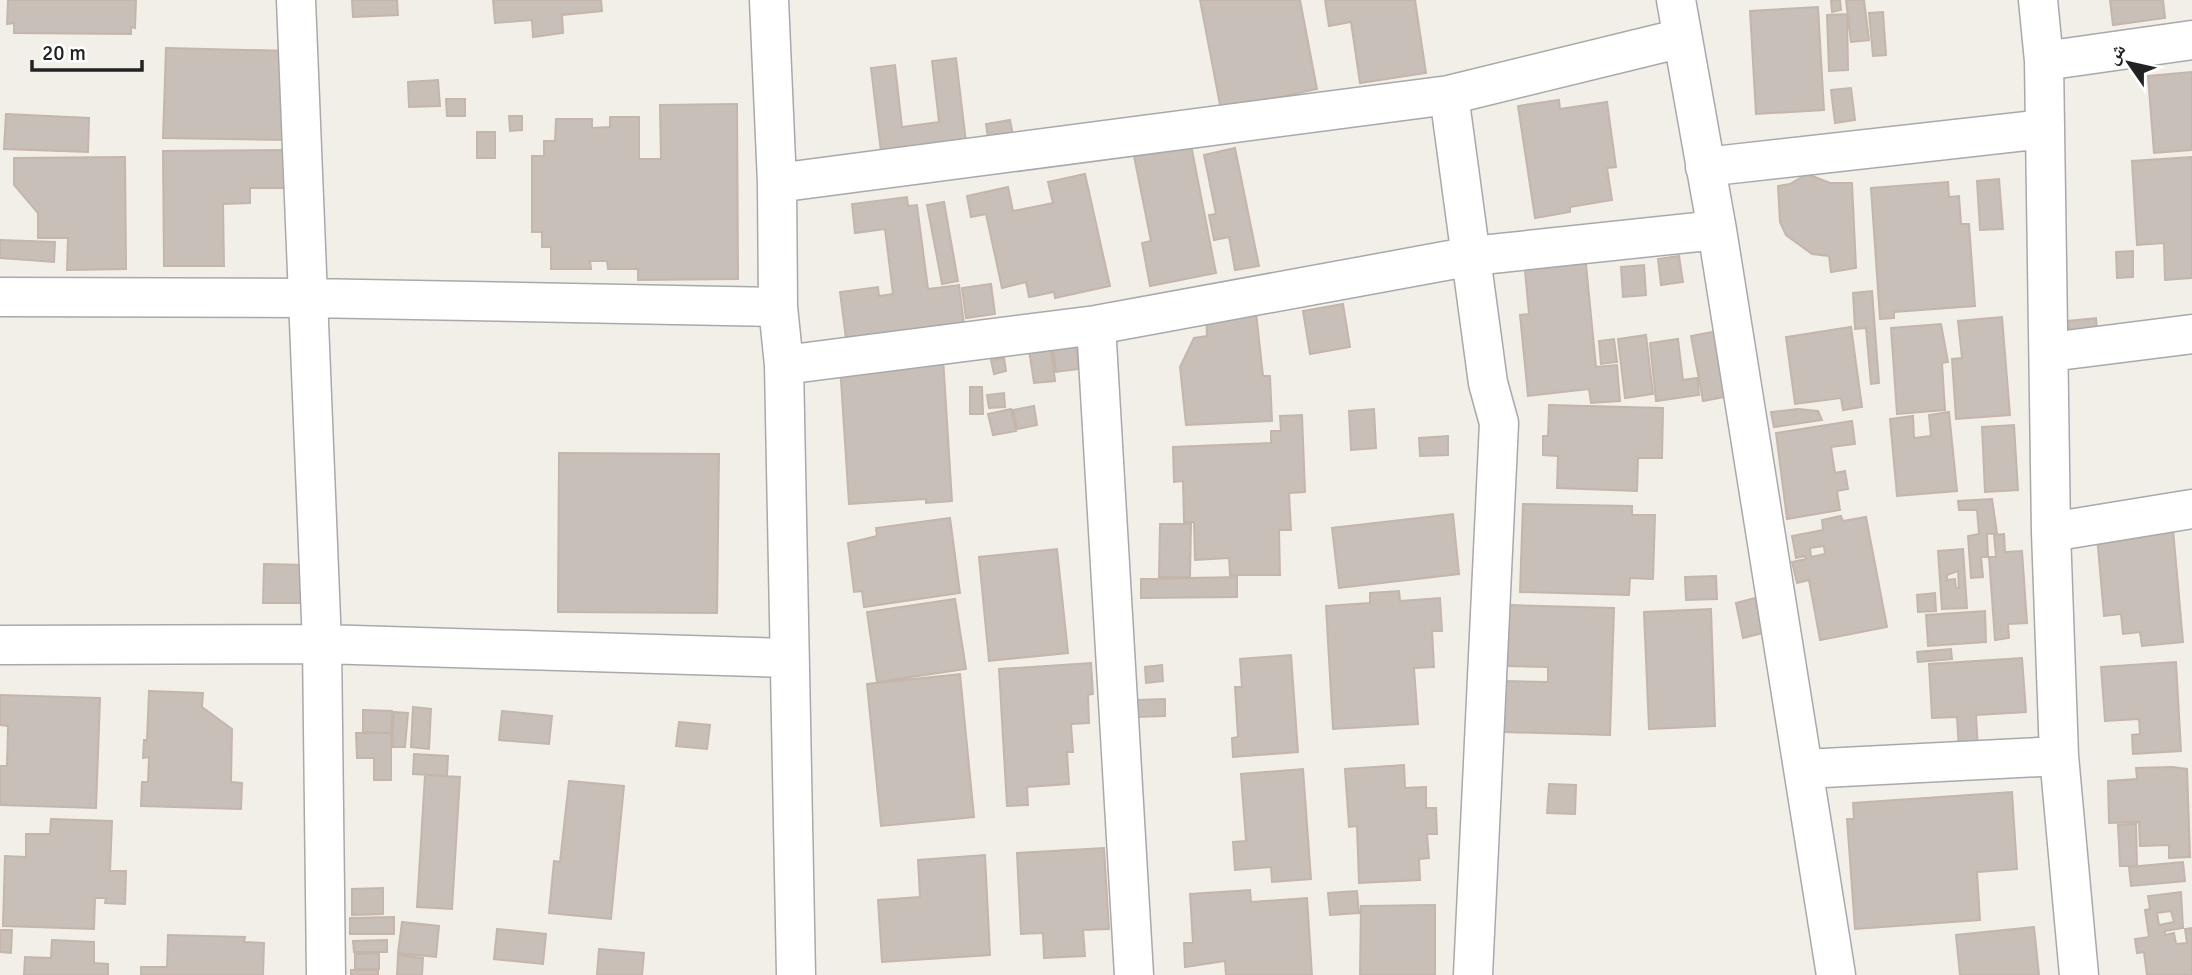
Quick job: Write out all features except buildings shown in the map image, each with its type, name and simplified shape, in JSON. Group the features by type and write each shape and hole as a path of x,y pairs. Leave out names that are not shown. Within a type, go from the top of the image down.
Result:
{"street":[{"path":"296,0 322,645 326,975"},
{"path":"769,0 777,183 778,307 784,365 796,975"},
{"path":"1676,0 1717,230 1836,975"},
{"path":"2038,0 2044,61 2051,532 2059,756 2079,975"},
{"path":"777,183 1449,95 1682,38"},
{"path":"2044,61 2192,40"},
{"path":"1449,95 1488,383 1499,423 1473,975"},
{"path":"1705,167 2044,129"},
{"path":"784,365 1096,325 1472,256 1717,230"},
{"path":"0,298 308,298 778,307"},
{"path":"1096,325 1134,975"},
{"path":"2050,352 2192,334"},
{"path":"2051,532 2192,509"},
{"path":"0,645 322,645 789,658"},
{"path":"1804,769 2059,756"}]}
